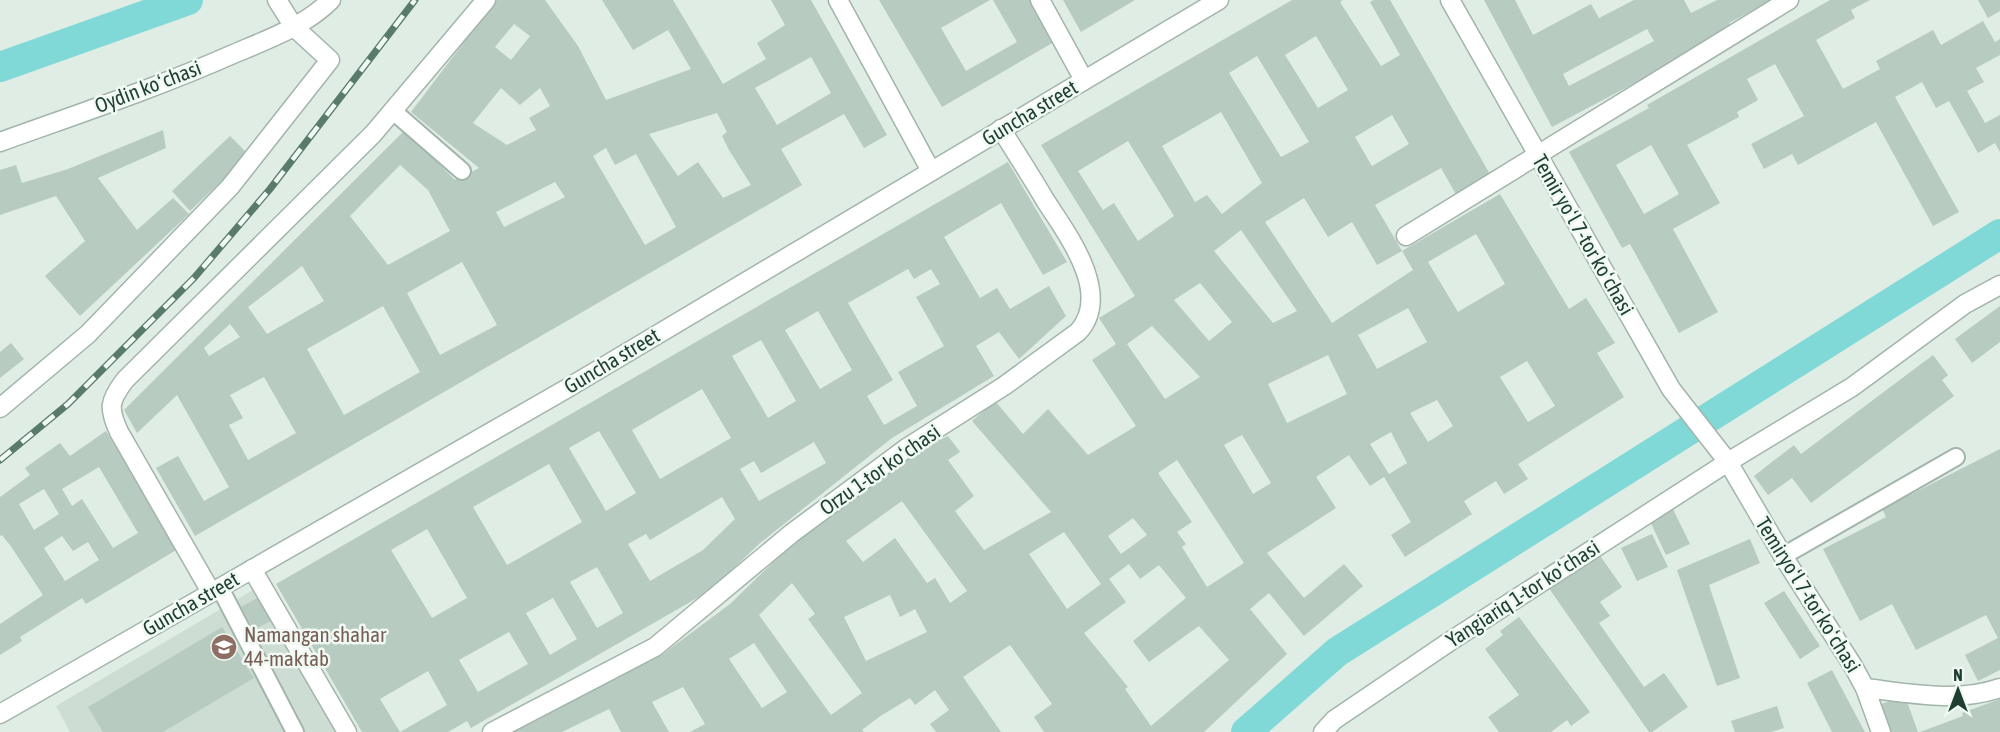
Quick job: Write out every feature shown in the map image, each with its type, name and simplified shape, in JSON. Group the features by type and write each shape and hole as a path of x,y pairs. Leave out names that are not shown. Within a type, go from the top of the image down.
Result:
{"street":[{"name":"Oydin koʻchasi","path":"0,142 180,77 294,27 331,0"},
{"path":"215,590 119,432 111,414 112,396 373,134 486,0"},
{"path":"838,0 931,171"},
{"path":"1040,0 1084,80"},
{"name":"Guncha street","path":"0,714 566,389 1219,0"},
{"name":"Temir yoʻl 7-tor koʻchasi","path":"1449,0 1671,389 1728,462"},
{"path":"1406,236 1790,0"},
{"path":"0,408 88,334 230,187 330,60 294,27 278,1"},
{"name":"Orzu 1-tor koʻchasi","path":"492,732 655,647 792,533 908,447 1004,386 1086,324 1090,298 1084,268 1071,241 1002,129"},
{"name":"Yangiariq 1-tor koʻchasi","path":"1323,732 1334,720 1449,642 1728,462 1852,387 1965,304 2000,285"},
{"name":"Temiryoʻl 7-tor koʻchasi","path":"1728,462 1865,688 1881,732"},
{"path":"252,569 346,732"},
{"path":"1865,688 1946,696 1987,692 2000,688"}],"lane":[{"path":"393,111 462,171"},
{"path":"1783,556 1956,457"},
{"path":"215,590 295,732"}],"shaded area":[{"name":"Namangan shahar 44-maktab","path":"258,587 339,732 70,732 56,706"}],"building":[{"path":"496,0 545,0 578,46 606,100 691,69 668,30 633,50 602,0 673,0 723,84 766,59 757,43 785,25 771,0 811,0 887,135 864,148 844,114 781,149 802,185 195,536 156,468 178,456 204,501 229,487 177,395 137,433 124,410 405,130 455,180 479,168 411,112","holes":["514,24 530,36 511,60 495,47","811,57 831,93 777,125 755,88","501,88 520,105 540,88 550,106 529,118 536,130 507,145 473,123","717,113 727,132 722,136 751,185 723,198 698,162 678,176 649,134","606,148 615,165 636,154 676,227 645,245 593,156","400,165 428,190 450,231 388,265 350,216","555,182 565,197 504,227 496,212","462,262 497,325 440,355 407,293","302,266 324,301 267,334 248,307","383,306 420,372 344,415 307,349","230,324 240,337 209,356 204,348","264,377 296,433 248,460 229,425 243,418 230,395"]},
{"path":"879,0 990,0 941,28 966,71 1017,42 993,0 1031,0 1054,42 942,107"},
{"path":"1063,0 1135,0 1081,32"},
{"path":"1292,0 1343,0 1340,2 1381,66 1400,55 1370,2 1390,0 1491,176 1457,196 1441,168 1375,205 1402,251 1500,194 1569,309 1586,298 1615,343 1597,353 1624,397 1518,464 1528,479 1504,494 1496,481 1464,501 1472,514 1405,557 1391,535 1411,522 1384,477 1370,486 1349,455 1316,477 1336,508 1267,553 1304,598 1344,564 1363,586 1304,636 1269,593 1250,609 1287,654 1204,732 1044,732 1034,717 1052,704 1010,645 963,677 1001,732 936,732 930,724 949,710 935,690 915,705 910,698 879,717 862,730 864,732 690,732 705,724 683,687 652,702 669,732 621,732 609,709 562,732 512,732 663,654 730,604 795,541 912,453 948,436 960,452 948,460 974,496 955,511 984,550 1051,512 972,421 995,401 1023,434 1048,409 1088,455 1136,426 1092,360 1116,344 1099,318 1135,296 1041,145","holes":["1316,36 1348,90 1318,108 1285,55","1257,56 1309,142 1281,157 1229,73","1221,112 1262,183 1222,214 1207,195 1195,202 1162,146","1392,115 1409,144 1372,166 1355,137","1128,141 1174,216 1138,241 1114,203 1103,210 1078,171","1304,198 1328,237 1352,222 1377,265 1402,251 1413,270 1332,323 1265,222","1241,230 1297,311 1273,323 1214,251","1476,234 1505,284 1458,312 1428,262","1200,283 1232,322 1209,341 1174,300","1408,308 1427,342 1377,369 1358,335","1152,326 1200,377 1165,399 1127,344","1328,355 1347,394 1287,423 1268,384","1527,361 1555,406 1528,422 1500,377","1437,400 1453,426 1428,442 1410,413","1391,432 1407,463 1389,474 1370,444","1242,435 1271,483 1253,494 1224,445","1177,460 1244,563 1207,587 1182,547 1186,544 1177,532 1192,522 1158,473","902,501 967,591 950,603 935,578 927,583 895,538 863,562 846,541","1133,518 1147,535 1121,554 1108,536","1064,532 1101,584 1067,609 1029,554","1129,564 1140,579 1159,565 1186,598 1133,641 1149,662 1199,626 1229,660 1151,726 1125,689 1128,687 1084,633 1126,602 1109,579","792,583 815,614 808,619 862,693 831,715 759,615","890,595 900,617 915,609 927,632 866,661 844,617","754,643 787,692 762,708 729,659"]},
{"path":"1484,0 1515,0 1533,35 1591,4 1599,18 1634,0 1684,0 1691,13 1717,0 1772,0 1729,23 1733,31 1552,127","holes":["1647,29 1654,41 1569,86 1563,74"]},
{"path":"1830,0 1870,0 1851,10 1855,18 1816,40 1843,89 1880,69 1876,61 1933,30 1941,45 1983,21 1995,42 2000,39 2000,55 1976,68 1984,82 1967,91 1985,123 2000,115 2000,152 1995,143 1978,153 1949,101 1936,108 1922,82 1895,97 1959,212 1933,226 1876,122 1798,165 1792,154 1764,169 1751,144 1804,116 1775,64 1747,79 1758,100 1737,112 1739,117 1687,145 1720,203 1673,229 1718,312 1679,333 1630,244 1622,248 1569,152 1649,108 1647,105","holes":["1651,145 1679,194 1644,214 1616,165"]},
{"path":"1978,0 2000,0 2000,11 1988,18"},
{"path":"163,130 166,148 98,178 137,230 173,198 189,214 80,316 45,276 85,241 56,196 0,215 0,170 16,165 22,183 68,169"},
{"path":"230,136 249,155 190,211 172,191"},
{"path":"1008,162 1067,262 1043,275 1001,203 944,237 980,298 997,288 1010,309 1049,286 1066,316 1019,359 999,332 976,346 994,376 892,438 760,543 711,590 471,728 467,721 448,732 400,732 362,732 276,584","holes":["908,269 914,279 931,269 940,284 916,297 944,346 898,372 917,406 884,425 867,396 893,380 848,303","818,311 852,370 820,389 785,330","761,340 796,401 768,418 732,356","702,389 731,438 660,479 632,430","599,431 636,493 606,511 569,448","814,442 826,463 759,501 740,469 754,461 761,473","549,464 582,522 507,565 473,507","722,497 735,519 703,550 650,581 628,544 646,534 650,540","427,529 467,598 432,618 391,550","597,567 623,613 597,628 570,582","553,598 577,639 550,655 526,613","509,632 528,664 478,692 459,660","428,671 447,705 400,732 380,699"]},
{"path":"2000,306 2000,342 1972,363 1955,339"},
{"path":"11,343 24,359 0,378 0,352"},
{"path":"1933,355 1948,375 1942,380 1954,396 1811,503 1792,478 1768,495 1754,476 1794,445 1801,454"},
{"path":"106,431 178,549 86,604 82,598 20,637 22,641 0,655 0,624 43,595 10,545 2,535 0,536 0,497 30,475 25,468 60,443 70,456","holes":["99,467 138,533 113,548 82,499 72,506 62,489","44,489 59,514 34,530 19,504","62,536 73,551 88,542 99,560 65,581 44,548"]},
{"path":"2000,449 2000,670 1978,681 1965,655 1998,638 1986,615 1916,650 1892,604 1860,621 1823,549 1886,517 1882,509"},
{"path":"1672,507 1690,544 1666,555 1649,519"},
{"path":"1652,534 1668,567 1637,581 1621,548"},
{"path":"1750,539 1760,563 1709,585 1740,678 1717,686 1677,570"},
{"path":"1596,550 1622,587 1600,602 1610,616 1599,623 1644,687 1664,673 1688,707 1652,732 1649,732 1546,584"},
{"path":"1784,591 1820,646 1800,659 1764,603"},
{"path":"261,596 274,619 254,630 241,607"},
{"path":"1519,617 1590,712 1571,726 1567,720 1551,732 1499,732 1488,717 1519,695 1485,649 1503,635 1500,631"},
{"path":"222,627 254,678 163,732 103,732 88,707"},
{"path":"1832,670 1865,732 1832,732 1807,683"},
{"path":"1905,696 1918,732 1891,732 1881,704"},
{"path":"2000,699 2000,732 1920,732 1963,716 1962,713"},
{"path":"1777,706 1784,728 1771,732 1735,732 1731,721"}],"waterway":[{"path":"0,67 188,0"},
{"path":"1246,732 1337,652 2000,234"}],"railway":[{"path":"0,460 68,404 194,278 270,189 415,0"}],"place":[{"name":"Namangan shahar 44-maktab","path":"224,647"}]}
